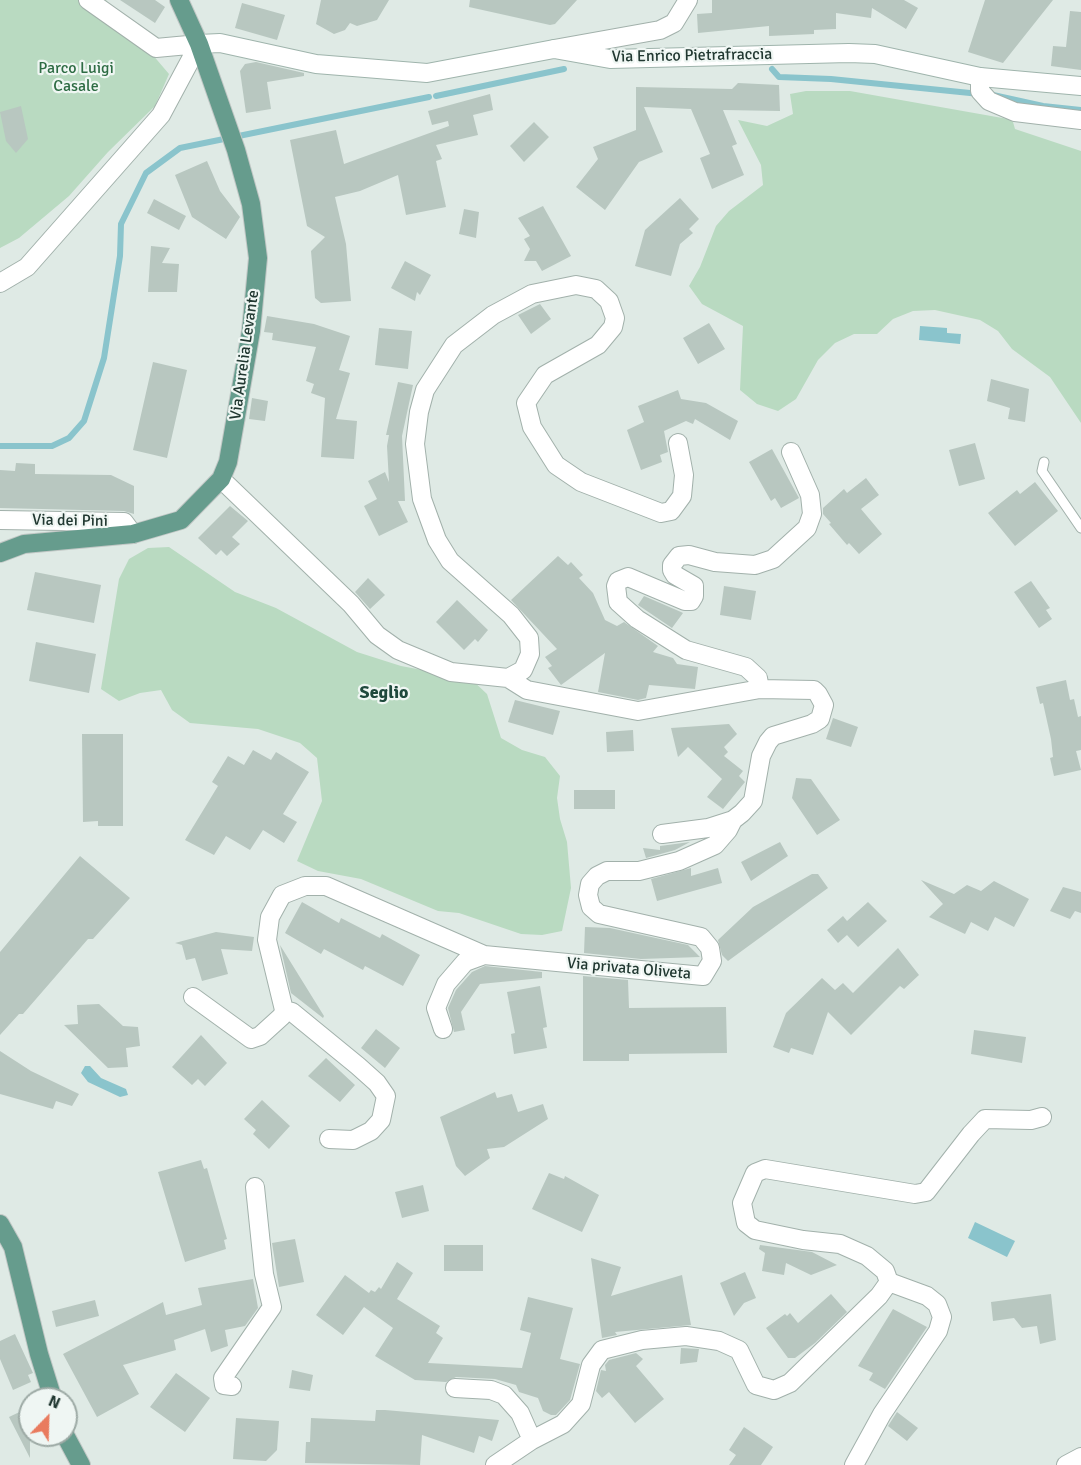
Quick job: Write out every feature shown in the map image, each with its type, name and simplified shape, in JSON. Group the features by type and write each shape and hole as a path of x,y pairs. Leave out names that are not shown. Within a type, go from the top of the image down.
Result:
{"main road":[{"name":"Via Aurelia Levante","path":"0,553 24,544 133,534 182,520 221,479 228,462 249,342 258,258 251,204 236,150 199,44 178,0"},
{"path":"1,1227 13,1246 49,1387"},
{"path":"71,1447 81,1465"}],"street":[{"name":"Via Enrico Pietrafraccia","path":"88,0 156,48 220,44 316,64 427,74 554,49 610,59 849,52 875,54 980,77 1081,86"},
{"path":"554,49 660,30 674,23 688,0"},
{"path":"0,283 27,267 161,115 199,44"},
{"path":"980,77 980,91 990,101 1015,112 1081,120"},
{"path":"508,678 523,670 530,654 529,638 511,615 450,561 437,540 422,499 415,444 419,412 425,390 454,345 494,315 532,294 576,285 596,289 609,301 615,318 613,327 598,345 545,375 526,403 532,427 556,465 580,482 661,513 671,511 682,496 684,475 678,443"},
{"path":"760,689 758,678 746,667 686,650 637,619 618,602 616,586 618,581 628,577 685,601 691,600 694,596 694,586 675,575 672,570 672,565 679,556 689,555 715,562 755,565 773,559 807,528 812,513 810,495 791,452"},
{"path":"221,479 351,604 377,635 398,650 451,672 508,678 527,690 638,711 760,689 814,690 821,698 824,714 812,724 773,736 761,756 753,801 733,820 708,828 662,834"},
{"name":"Via dei Pini","path":"0,520 124,522 133,534"},
{"name":"Via privata Oliveta","path":"484,955 703,976 712,961 710,948 701,937 599,914 591,907 588,895 590,884 597,876 607,871 639,871 679,861 715,845 733,820"},
{"path":"193,997 251,1039 260,1036 282,1016 284,1010 267,940 270,917 282,896 304,886 326,886 484,955"},
{"path":"443,1029 436,1008 446,984 465,962 484,955"},
{"path":"284,1010 292,1012 358,1066 377,1083 386,1096 381,1120 371,1131 352,1140 329,1139"},
{"path":"854,1465 882,1414 938,1331 942,1317 937,1304 927,1296 889,1282 885,1271 867,1256 840,1244 803,1240 755,1230 746,1223 742,1203 755,1173 765,1168 915,1194 926,1192 985,1119 1031,1120 1042,1117"},
{"path":"232,1386 224,1385 223,1378 272,1307 264,1274 255,1187"},
{"path":"495,1465 532,1440 563,1424 581,1404 591,1365 602,1350 642,1340 686,1336 719,1341 739,1350 756,1384 774,1390 790,1383 819,1356 879,1296 889,1282"},
{"path":"455,1388 491,1390 504,1395 520,1413 532,1440"},
{"path":"1066,1465 1081,1458"}],"lane":[{"path":"1044,462 1042,471 1081,528"}],"green space":[{"name":"Parco Luigi Casale","path":"0,0 106,0 169,74 155,106 108,152 69,196 19,238 0,248"},
{"path":"806,91 850,91 1008,119 1013,122 1015,129 1081,151 1081,423 1050,377 1012,349 998,331 980,320 935,310 913,311 893,319 877,334 854,334 835,343 818,360 796,399 778,411 757,404 740,390 743,326 702,304 689,286 700,267 716,226 729,211 763,185 761,165 738,120 767,126 793,114 790,94"},
{"path":"169,547 235,592 276,608 357,652 401,666 471,679 487,694 501,738 522,750 545,757 560,776 557,798 567,842 571,888 562,931 542,935 521,934 459,913 438,911 361,879 318,871 297,861 322,801 317,758 300,743 258,729 190,723 172,710 161,690 140,693 119,701 101,689 119,579 129,559 148,548"}],"water":[{"path":"920,326 947,328 947,333 961,334 960,344 919,340"},
{"path":"85,1066 90,1066 101,1078 126,1089 128,1095 120,1097 88,1082 81,1073"},
{"path":"975,1222 1015,1241 1007,1257 968,1238"}],"building":[{"path":"120,0 155,0 165,7 155,23"},
{"path":"321,0 389,0 377,20 357,26 350,23 345,30 334,34 316,24"},
{"path":"470,0 577,0 555,24 550,25 469,7"},
{"path":"712,0 904,0 918,8 906,29 872,8 871,18 836,13 836,29 814,30 814,34 769,36 769,26 698,33 697,14 712,13"},
{"path":"985,0 1053,0 1003,63 968,52"},
{"path":"242,3 285,15 277,40 235,28"},
{"path":"1070,11 1081,12 1081,70 1051,66 1053,46 1066,47"},
{"path":"256,62 304,73 304,76 267,82 271,109 246,113 240,71 245,64"},
{"path":"738,83 779,85 780,111 723,110 737,144 732,146 744,175 712,189 700,158 710,154 691,109 644,107 663,152 639,162 605,210 576,187 598,159 593,147 636,130 636,87 732,89"},
{"path":"490,94 493,110 473,115 478,135 436,145 442,159 436,161 446,207 406,215 398,175 360,191 335,197 346,244 351,301 321,303 315,298 311,251 325,237 307,226 290,140 336,130 344,164 449,126 448,121 432,125 428,111"},
{"path":"21,106 28,139 16,153 6,141 0,112"},
{"path":"534,122 549,137 524,162 510,146"},
{"path":"207,161 220,191 240,217 226,239 192,217 175,175"},
{"path":"680,198 699,219 689,229 693,233 680,244 671,276 635,266 645,230"},
{"path":"154,199 186,216 179,230 147,213"},
{"path":"543,206 571,256 542,271 536,261 524,261 530,249 524,239 530,236 518,218"},
{"path":"464,209 479,212 476,238 459,234"},
{"path":"151,246 170,248 162,263 179,264 177,292 148,292"},
{"path":"405,261 431,275 420,295 417,292 415,301 391,288"},
{"path":"540,304 551,319 531,334 518,315"},
{"path":"267,316 314,324 350,336 339,370 350,373 336,419 357,421 354,459 321,457 325,398 311,393 314,384 306,381 316,347 272,340 273,333 264,332"},
{"path":"709,323 725,349 698,364 683,338"},
{"path":"379,328 412,331 408,369 375,365"},
{"path":"153,362 187,370 167,458 133,450"},
{"path":"991,379 1029,389 1025,422 1008,419 1010,408 987,401"},
{"path":"398,382 413,385 402,436 405,501 398,501 408,522 379,536 364,506 377,499 368,481 385,472 389,482 387,446 389,435 386,435"},
{"path":"678,390 681,399 706,403 738,421 730,440 695,419 693,424 686,421 664,431 668,452 660,455 662,462 641,470 627,430 644,422 638,406"},
{"path":"252,398 268,401 265,421 249,419"},
{"path":"975,443 985,479 959,486 949,450"},
{"path":"772,449 799,498 781,508 775,498 771,501 749,462"},
{"path":"16,463 35,464 35,474 111,475 134,486 134,514 124,511 0,508 0,470 15,471"},
{"path":"866,478 879,495 861,509 882,534 859,554 849,543 847,545 829,524 831,523 823,514 823,508 844,489 847,493"},
{"path":"1035,482 1058,511 1015,546 988,513 1017,490 1020,494"},
{"path":"230,506 248,521 232,537 240,544 227,556 221,550 216,555 198,538"},
{"path":"558,556 568,565 571,562 583,575 579,578 593,593 605,620 617,626 624,622 658,646 653,652 673,658 677,664 698,667 695,689 649,685 646,698 638,700 598,692 605,653 561,685 548,668 552,666 545,657 557,649 511,600"},
{"path":"35,572 101,585 94,623 27,610"},
{"path":"368,578 385,595 370,609 355,592"},
{"path":"1031,581 1050,608 1046,610 1052,619 1039,628 1014,592"},
{"path":"724,586 756,591 751,620 720,615"},
{"path":"644,596 683,613 672,628 638,605"},
{"path":"457,600 488,630 478,642 475,639 464,650 436,622"},
{"path":"36,642 96,654 89,693 29,681"},
{"path":"1066,680 1070,700 1074,699 1078,717 1081,716 1081,750 1076,751 1081,770 1054,776 1050,758 1053,757 1051,739 1043,703 1040,704 1036,687"},
{"path":"515,700 560,711 553,735 508,722"},
{"path":"833,718 858,727 851,747 826,739"},
{"path":"729,724 737,734 724,747 728,752 724,756 743,771 739,776 745,782 723,809 707,797 722,779 688,747 678,757 671,728"},
{"path":"633,730 634,751 607,752 606,732"},
{"path":"82,734 123,734 123,826 98,826 98,821 83,822"},
{"path":"253,750 271,760 276,752 309,772 283,814 297,822 284,843 263,830 250,850 226,836 214,855 185,840 218,786 212,782 228,756 244,765"},
{"path":"796,778 811,779 840,820 817,835 792,798"},
{"path":"574,790 615,790 615,809 574,809"},
{"path":"690,842 675,850 646,858 643,848 660,850 660,846"},
{"path":"780,842 788,856 751,881 741,862"},
{"path":"80,856 130,898 93,939 88,939 23,1014 19,1014 0,1035 0,952"},
{"path":"691,868 691,876 718,868 722,883 657,901 651,879"},
{"path":"812,874 818,874 828,888 728,961 722,955 718,940 753,907"},
{"path":"921,880 954,894 967,885 981,891 994,881 1029,899 1014,927 995,917 988,931 971,922 965,934 929,917 943,904"},
{"path":"1063,887 1081,892 1081,913 1075,911 1070,919 1050,911"},
{"path":"302,902 339,923 341,918 380,938 382,934 420,955 403,986 365,966 363,970 324,949 321,954 285,933"},
{"path":"868,902 887,921 858,947 847,935 838,943 827,930 843,916 847,921"},
{"path":"585,927 610,928 688,945 700,957 641,959 584,953"},
{"path":"216,932 254,937 252,951 221,949 228,974 202,981 195,958 186,960 182,945 175,943"},
{"path":"280,945 324,1016 323,1018 291,993"},
{"path":"898,948 919,975 904,989 900,986 851,1035 828,1012 813,1055 791,1048 789,1053 773,1047 786,1013 822,978 835,990 843,983 853,993"},
{"path":"485,966 542,972 542,978 480,984 461,1012 465,1030 454,1032 448,1008 456,990 472,972"},
{"path":"583,976 628,980 629,1008 726,1007 727,1053 629,1054 629,1061 583,1061"},
{"path":"540,986 547,1027 543,1028 547,1048 514,1054 511,1034 515,1033 507,992"},
{"path":"99,1004 123,1026 138,1027 140,1046 126,1048 128,1067 108,1068 64,1025 78,1024 77,1005"},
{"path":"376,1029 400,1048 385,1068 361,1048"},
{"path":"974,1030 1026,1037 1022,1063 971,1054"},
{"path":"201,1035 227,1063 205,1086 198,1079 192,1085 172,1067"},
{"path":"0,1051 31,1071 79,1094 72,1106 56,1101 53,1109 0,1094"},
{"path":"326,1058 355,1085 340,1102 308,1076"},
{"path":"495,1092 497,1098 512,1094 518,1112 543,1104 548,1119 504,1147 487,1149 490,1158 465,1176 456,1166 440,1117"},
{"path":"262,1100 290,1126 269,1149 253,1134 256,1130 244,1119"},
{"path":"201,1160 204,1169 207,1168 227,1239 224,1240 226,1249 185,1262 158,1172"},
{"path":"549,1173 564,1179 565,1176 599,1195 582,1232 532,1209"},
{"path":"423,1185 429,1211 402,1218 395,1192"},
{"path":"295,1239 304,1282 279,1287 272,1243"},
{"path":"444,1245 483,1245 483,1271 444,1271"},
{"path":"760,1245 812,1252 837,1265 811,1275 786,1263 784,1275 762,1271 765,1253 759,1249"},
{"path":"591,1258 621,1267 611,1296 682,1275 691,1325 615,1332 617,1335 602,1338"},
{"path":"397,1262 413,1273 397,1299 440,1326 436,1333 443,1338 428,1363 522,1368 531,1333 520,1330 528,1297 573,1308 560,1359 580,1364 570,1400 556,1415 551,1415 543,1411 538,1398 519,1392 516,1385 495,1379 456,1377 446,1382 415,1380 375,1356 393,1328 364,1307 343,1335 316,1315 345,1275 369,1293 371,1290 375,1292 379,1287 381,1289"},
{"path":"745,1272 756,1298 744,1303 734,1316 720,1283"},
{"path":"253,1279 258,1308 245,1326 225,1330 228,1346 211,1352 205,1329 174,1340 176,1350 123,1365 139,1394 97,1417 63,1354 163,1302 166,1315 202,1305 198,1288"},
{"path":"831,1294 847,1312 815,1343 795,1358 788,1358 766,1328 785,1314 787,1316 790,1313 798,1323"},
{"path":"1051,1294 1056,1340 1040,1344 1037,1326 1022,1328 1014,1318 993,1321 991,1302"},
{"path":"95,1300 99,1316 56,1327 52,1311"},
{"path":"893,1309 927,1327 885,1389 869,1380 873,1373 858,1366"},
{"path":"15,1334 33,1373 28,1375 31,1382 13,1390 0,1359 0,1341"},
{"path":"681,1348 699,1349 697,1362 680,1364"},
{"path":"636,1353 643,1359 636,1366 664,1399 635,1423 609,1392 602,1398 596,1391 601,1370 606,1371 605,1365 609,1360"},
{"path":"292,1370 313,1375 310,1391 289,1388"},
{"path":"176,1373 210,1398 185,1432 150,1407"},
{"path":"376,1410 499,1420 492,1441 479,1436 474,1453 422,1435 420,1465 305,1463 306,1442 310,1442 311,1418 375,1421"},
{"path":"897,1412 918,1428 907,1441 888,1426"},
{"path":"18,1413 18,1435 9,1417"},
{"path":"236,1418 279,1421 277,1450 266,1461 233,1459"},
{"path":"744,1427 773,1447 761,1465 729,1465 736,1455 729,1450"},
{"path":"24,1447 30,1447 30,1458"}],"waterway":[{"path":"436,96 564,69"},
{"path":"772,69 779,77 831,79 980,94"},
{"path":"993,95 1043,106 1081,110"},
{"path":"0,446 52,446 69,438 84,421 104,358 120,256 121,224 146,173 180,148 429,97"}],"district":[{"name":"Seglio","path":"384,693"}]}
